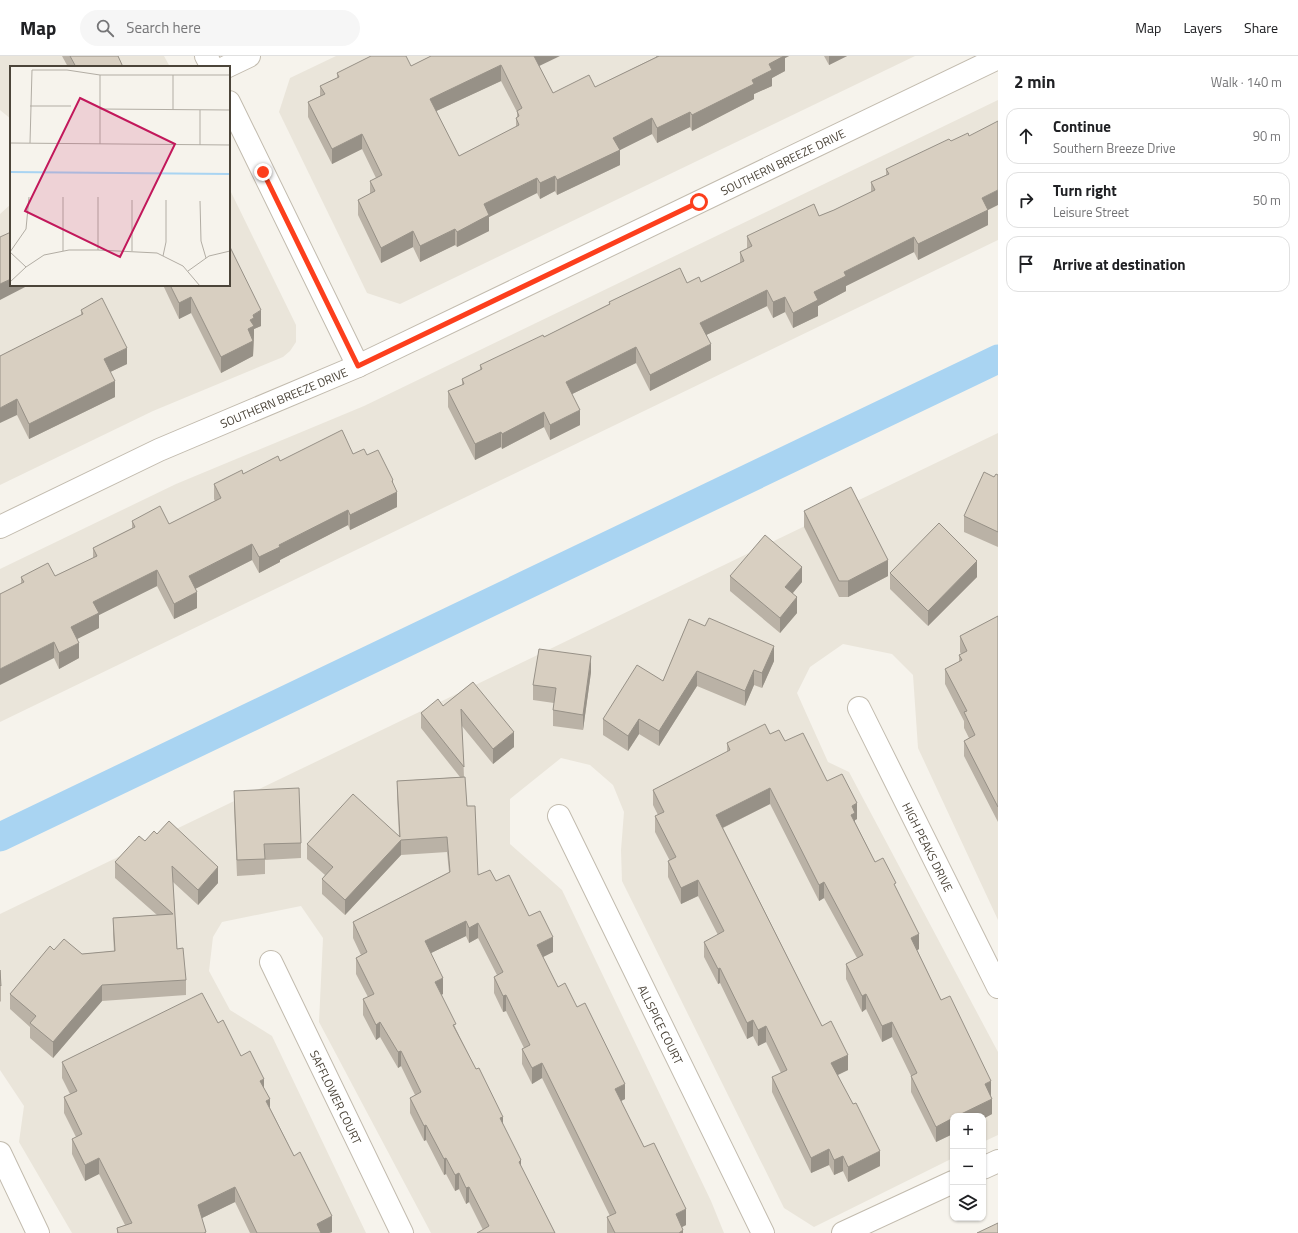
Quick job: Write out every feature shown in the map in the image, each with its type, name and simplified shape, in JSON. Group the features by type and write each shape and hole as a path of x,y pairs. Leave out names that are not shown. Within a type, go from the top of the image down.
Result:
{"street":[{"path":"206,56 211,66"},
{"path":"228,66 249,56"},
{"name":"SOUTHERN BREEZE DRIVE","path":"0,526 159,450 358,366 998,58"},
{"path":"230,104 358,366"},
{"name":"HIGH PEAKS DRIVE","path":"859,708 998,986"},
{"name":"ALLSPICE COURT","path":"559,816 763,1233"},
{"name":"SAFFLOWER COURT","path":"271,962 402,1233"},
{"path":"0,1153 38,1233"},
{"path":"986,1167 998,1161"},
{"path":"843,1233 950,1183"}],"shaded area":[{"path":"0,56 164,56 169,66 10,66 10,118 0,110"},
{"path":"336,56 915,56 400,304 367,293 279,112 290,78"},
{"path":"998,100 998,240 0,722 0,569 176,484 364,406"},
{"path":"230,190 296,325 296,342 290,351 283,357 153,411 0,485 0,214 10,205 10,286 230,286"},
{"path":"998,433 998,920 918,748 913,675 892,654 843,644 810,667 797,693 828,762 849,772 998,1052 998,1135 986,1141 986,1113 950,1113 950,1159 814,1227 784,1208 622,881 621,850 624,812 613,785 590,765 561,758 510,799 510,844 562,890 711,1201 724,1233 431,1233 319,1022 323,938 301,906 222,922 213,937 209,971 230,1010 272,1036 366,1233 72,1233 19,1142 24,1106 0,1070 0,914"}],"building":[{"path":"70,56 118,56 123,66 75,66"},
{"path":"371,56 406,56 411,66 431,56 534,56 553,93 589,75 595,87 659,56 784,56 769,64 772,70 752,80 754,84 692,115 690,112 657,128 652,118 613,138 620,150 557,180 555,176 540,183 537,178 484,204 489,215 457,232 455,229 420,246 413,231 381,248 358,200 375,191 370,181 382,175 362,134 332,149 308,102 325,94 320,86 339,77 337,73","holes":["501,65 522,108 517,111 519,116 516,118 519,125 459,156 430,99"]},
{"path":"998,121 998,190 982,198 988,210 918,244 914,237 844,272 846,276 814,292 818,300 793,313 785,297 773,302 767,290 700,323 711,344 650,375 636,347 566,382 580,410 550,425 544,412 502,434 501,432 475,444 448,391 464,384 462,379 482,369 480,365 543,335 544,337 610,304 609,302 680,268 687,283 699,277 701,282 744,261 740,252 752,246 747,236 814,204 819,216 834,210 875,190 871,182 889,174 886,169 949,139 951,141 968,133 969,136"},
{"path":"10,232 10,279 0,284 0,237"},
{"path":"230,247 261,310 253,315 254,318 250,320 254,326 248,329 253,341 221,357 191,297 179,303 170,286 230,286"},
{"path":"102,298 127,348 104,359 115,381 29,424 17,399 0,408 0,356 83,314 81,310"},
{"path":"342,430 353,454 364,449 367,455 378,450 393,480 392,481 397,492 350,515 348,510 279,545 280,547 259,557 252,544 189,576 197,592 174,604 157,570 93,602 99,613 71,627 79,643 59,653 54,642 0,669 0,594 24,582 21,577 48,563 55,576 97,556 93,548 135,527 132,521 160,506 169,524 221,498 214,484 242,470 243,474 278,456 280,461"},
{"path":"984,472 994,477 996,474 998,475 998,532 964,516"},
{"path":"851,487 888,560 848,581 839,581 804,511"},
{"path":"939,523 977,561 928,611 890,573"},
{"path":"765,535 802,567 785,587 797,597 780,618 730,576"},
{"path":"998,616 998,807 964,741 975,735 964,712 967,711 945,669 962,660 959,655 967,651 960,636"},
{"path":"709,618 774,646 762,673 754,670 745,691 697,671 659,731 639,719 628,736 603,719 637,665 663,681 689,619 705,626"},
{"path":"539,649 591,656 583,715 553,710 556,688 533,685"},
{"path":"473,682 514,732 493,749 461,709 464,767 421,713 438,699 443,706"},
{"path":"765,724 770,734 779,730 785,741 803,733 827,781 842,774 857,803 852,806 855,813 851,815 875,862 883,858 896,883 894,884 919,934 911,938 941,1000 950,996 991,1081 985,1084 992,1099 963,1113 950,1113 950,1120 936,1127 911,1076 917,1073 892,1022 882,1026 866,994 862,996 846,964 863,955 824,882 819,885 770,788 716,815 822,1026 831,1021 848,1055 831,1063 853,1104 856,1103 880,1151 848,1167 843,1156 834,1160 829,1149 811,1158 772,1077 787,1070 766,1026 758,1030 753,1020 747,1023 720,968 718,969 704,942 724,931 698,880 681,888 668,861 676,857 655,816 664,812 653,790 730,750 727,743"},
{"path":"465,777 467,806 475,806 478,875 490,870 496,881 509,875 529,916 540,911 553,937 537,945 558,987 565,983 577,1007 585,1003 625,1084 615,1089 644,1147 654,1143 686,1209 676,1214 683,1230 679,1233 615,1233 607,1217 616,1213 542,1063 532,1068 522,1049 530,1045 506,995 503,996 494,977 503,972 478,923 469,928 466,921 425,941 443,978 435,982 456,1024 453,1025 476,1069 479,1068 503,1117 500,1118 521,1160 519,1162 555,1233 477,1233 489,1226 469,1187 466,1188 459,1173 455,1175 446,1158 444,1159 426,1125 424,1126 410,1098 421,1092 401,1051 398,1052 380,1022 376,1025 363,999 374,994 356,958 367,952 353,922 450,872 447,837 401,840 345,900 322,879 333,867 307,844 353,794 400,837 397,781"},
{"path":"299,788 301,843 264,844 265,859 237,860 234,791"},
{"path":"169,821 218,867 198,890 172,866 177,949 183,948 186,980 102,985 53,1042 30,1023 36,1016 10,994 50,946 54,950 64,939 82,954 115,951 113,918 173,914 115,862 139,836 145,841 154,831 157,834"},
{"path":"202,993 218,1023 223,1020 241,1056 250,1051 264,1079 260,1081 270,1099 266,1101 294,1156 300,1152 332,1216 317,1224 321,1233 257,1233 235,1187 198,1205 206,1232 204,1233 118,1233 117,1228 132,1223 99,1158 85,1165 72,1139 82,1134 64,1097 77,1091 62,1062"},
{"path":"998,1223 998,1233 977,1233"}],"waterway":[{"path":"0,837 998,359"}],"route":[{"path":"263,172 358,366 699,202"}]}
